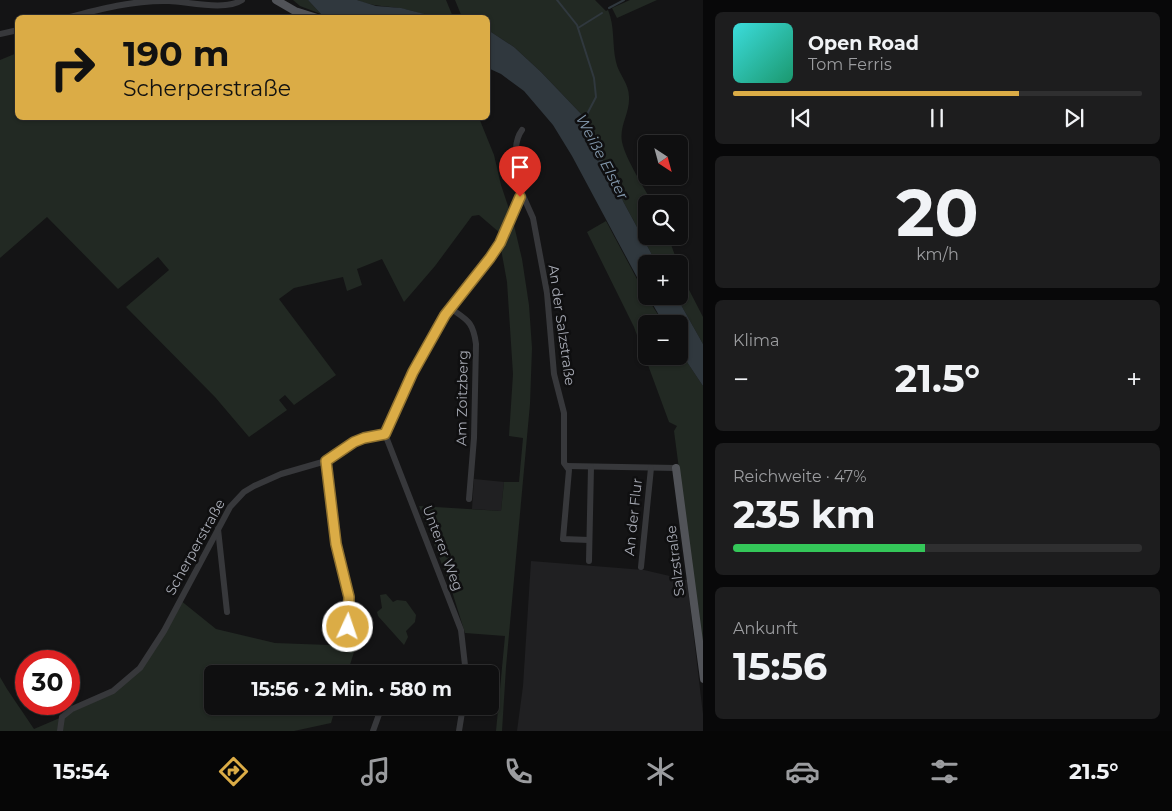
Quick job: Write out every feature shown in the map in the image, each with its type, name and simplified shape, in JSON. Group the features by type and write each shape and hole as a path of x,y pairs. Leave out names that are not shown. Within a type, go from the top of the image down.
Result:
{"main road":[{"path":"280,1 296,11 308,15"},
{"name":"Salzstraße","path":"676,468 703,679"}],"street":[{"path":"77,15 125,2 167,1 226,6 242,0"},
{"path":"0,34 15,31"},
{"path":"385,434 413,372 450,308 500,243 518,201 520,188 516,152 517,136 522,130"},
{"name":"An der Salzstraße","path":"520,188 533,218 547,293 554,374 564,413 564,464 569,470 563,539 589,540"},
{"name":"Am Zoitzberg","path":"450,308 471,325 476,344 474,438 469,499"},
{"name":"Scherperstraße","path":"60,731 62,717 72,709 113,691 140,668 164,632 230,507 244,492 281,474 326,461 354,442 385,434"},
{"name":"Unterer Weg","path":"385,434 461,630 465,665"},
{"path":"326,461 336,544 349,597 348,627"},
{"path":"567,466 676,468"},
{"path":"589,561 591,467"},
{"name":"An der Flur","path":"641,567 650,468"},
{"path":"218,529 227,612"},
{"path":"373,731 379,715"},
{"path":"460,731 462,715"}],"shaded area":[{"path":"293,0 308,0 321,14 300,6"},
{"path":"308,0 357,0 376,6 401,8 428,15 326,15 321,14"},
{"path":"357,0 446,0 452,15 429,15"},
{"path":"455,0 595,0 606,11 608,10 612,22 616,62 629,92 628,109 621,136 622,142 638,177 638,185 642,185 648,195 638,195 638,229 604,162 590,141 585,118 514,47 490,31 490,15 461,15"},
{"path":"630,0 657,0 617,18 612,8"},
{"path":"490,31 514,47 585,118 590,141 604,162 638,229 638,245 647,245 652,255 638,255 638,279 572,156 553,125 524,91 501,74 490,69"},
{"path":"15,54 15,120 480,120 494,155 509,209 500,233 479,215 472,216 435,266 404,302 382,259 357,269 362,285 347,291 343,277 294,288 279,299 336,375 294,405 285,395 279,400 287,410 249,437 215,397 126,307 169,270 158,257 118,289 47,217 0,258 0,60"},
{"path":"513,221 522,259 529,305 532,348 530,404 502,731 496,731 505,636 465,633 450,585 419,506 501,511 504,482 519,482 523,438 509,436 513,374 507,282 501,249"},
{"path":"606,221 638,281 638,305 652,305 658,315 638,315 638,338 634,327 587,232"},
{"path":"647,245 671,245 675,255 652,255"},
{"path":"688,288 703,317 703,344 688,315 681,305 688,305"},
{"path":"653,305 681,305 687,315 659,315"},
{"path":"688,317 703,344 703,386 688,364"},
{"path":"688,364 703,386 703,652 674,431 677,426 669,422 648,365"},
{"path":"474,479 504,482 501,511 472,509"},
{"path":"531,561 644,570 687,580 703,714 703,731 517,731 523,686"},
{"path":"386,594 393,602 397,600 406,601 416,615 415,622 406,631 408,637 404,645 378,616 377,612 382,608 380,595"},
{"path":"180,600 216,629 275,643 356,646 350,665 204,665 204,715 333,715 331,723 294,731 0,731 0,677 15,701 15,715 25,715 34,729 66,715 80,715 80,708 113,691 140,668"}],"waterway":[{"name":"Weiße Elster","path":"557,0 577,25 594,78 596,97 584,120"},
{"path":"609,8 624,0"},
{"path":"578,28 602,13"}],"route":[{"path":"348,627 348,588 336,544 326,461 354,442 385,434 413,372 445,315 500,243 520,197"}]}
